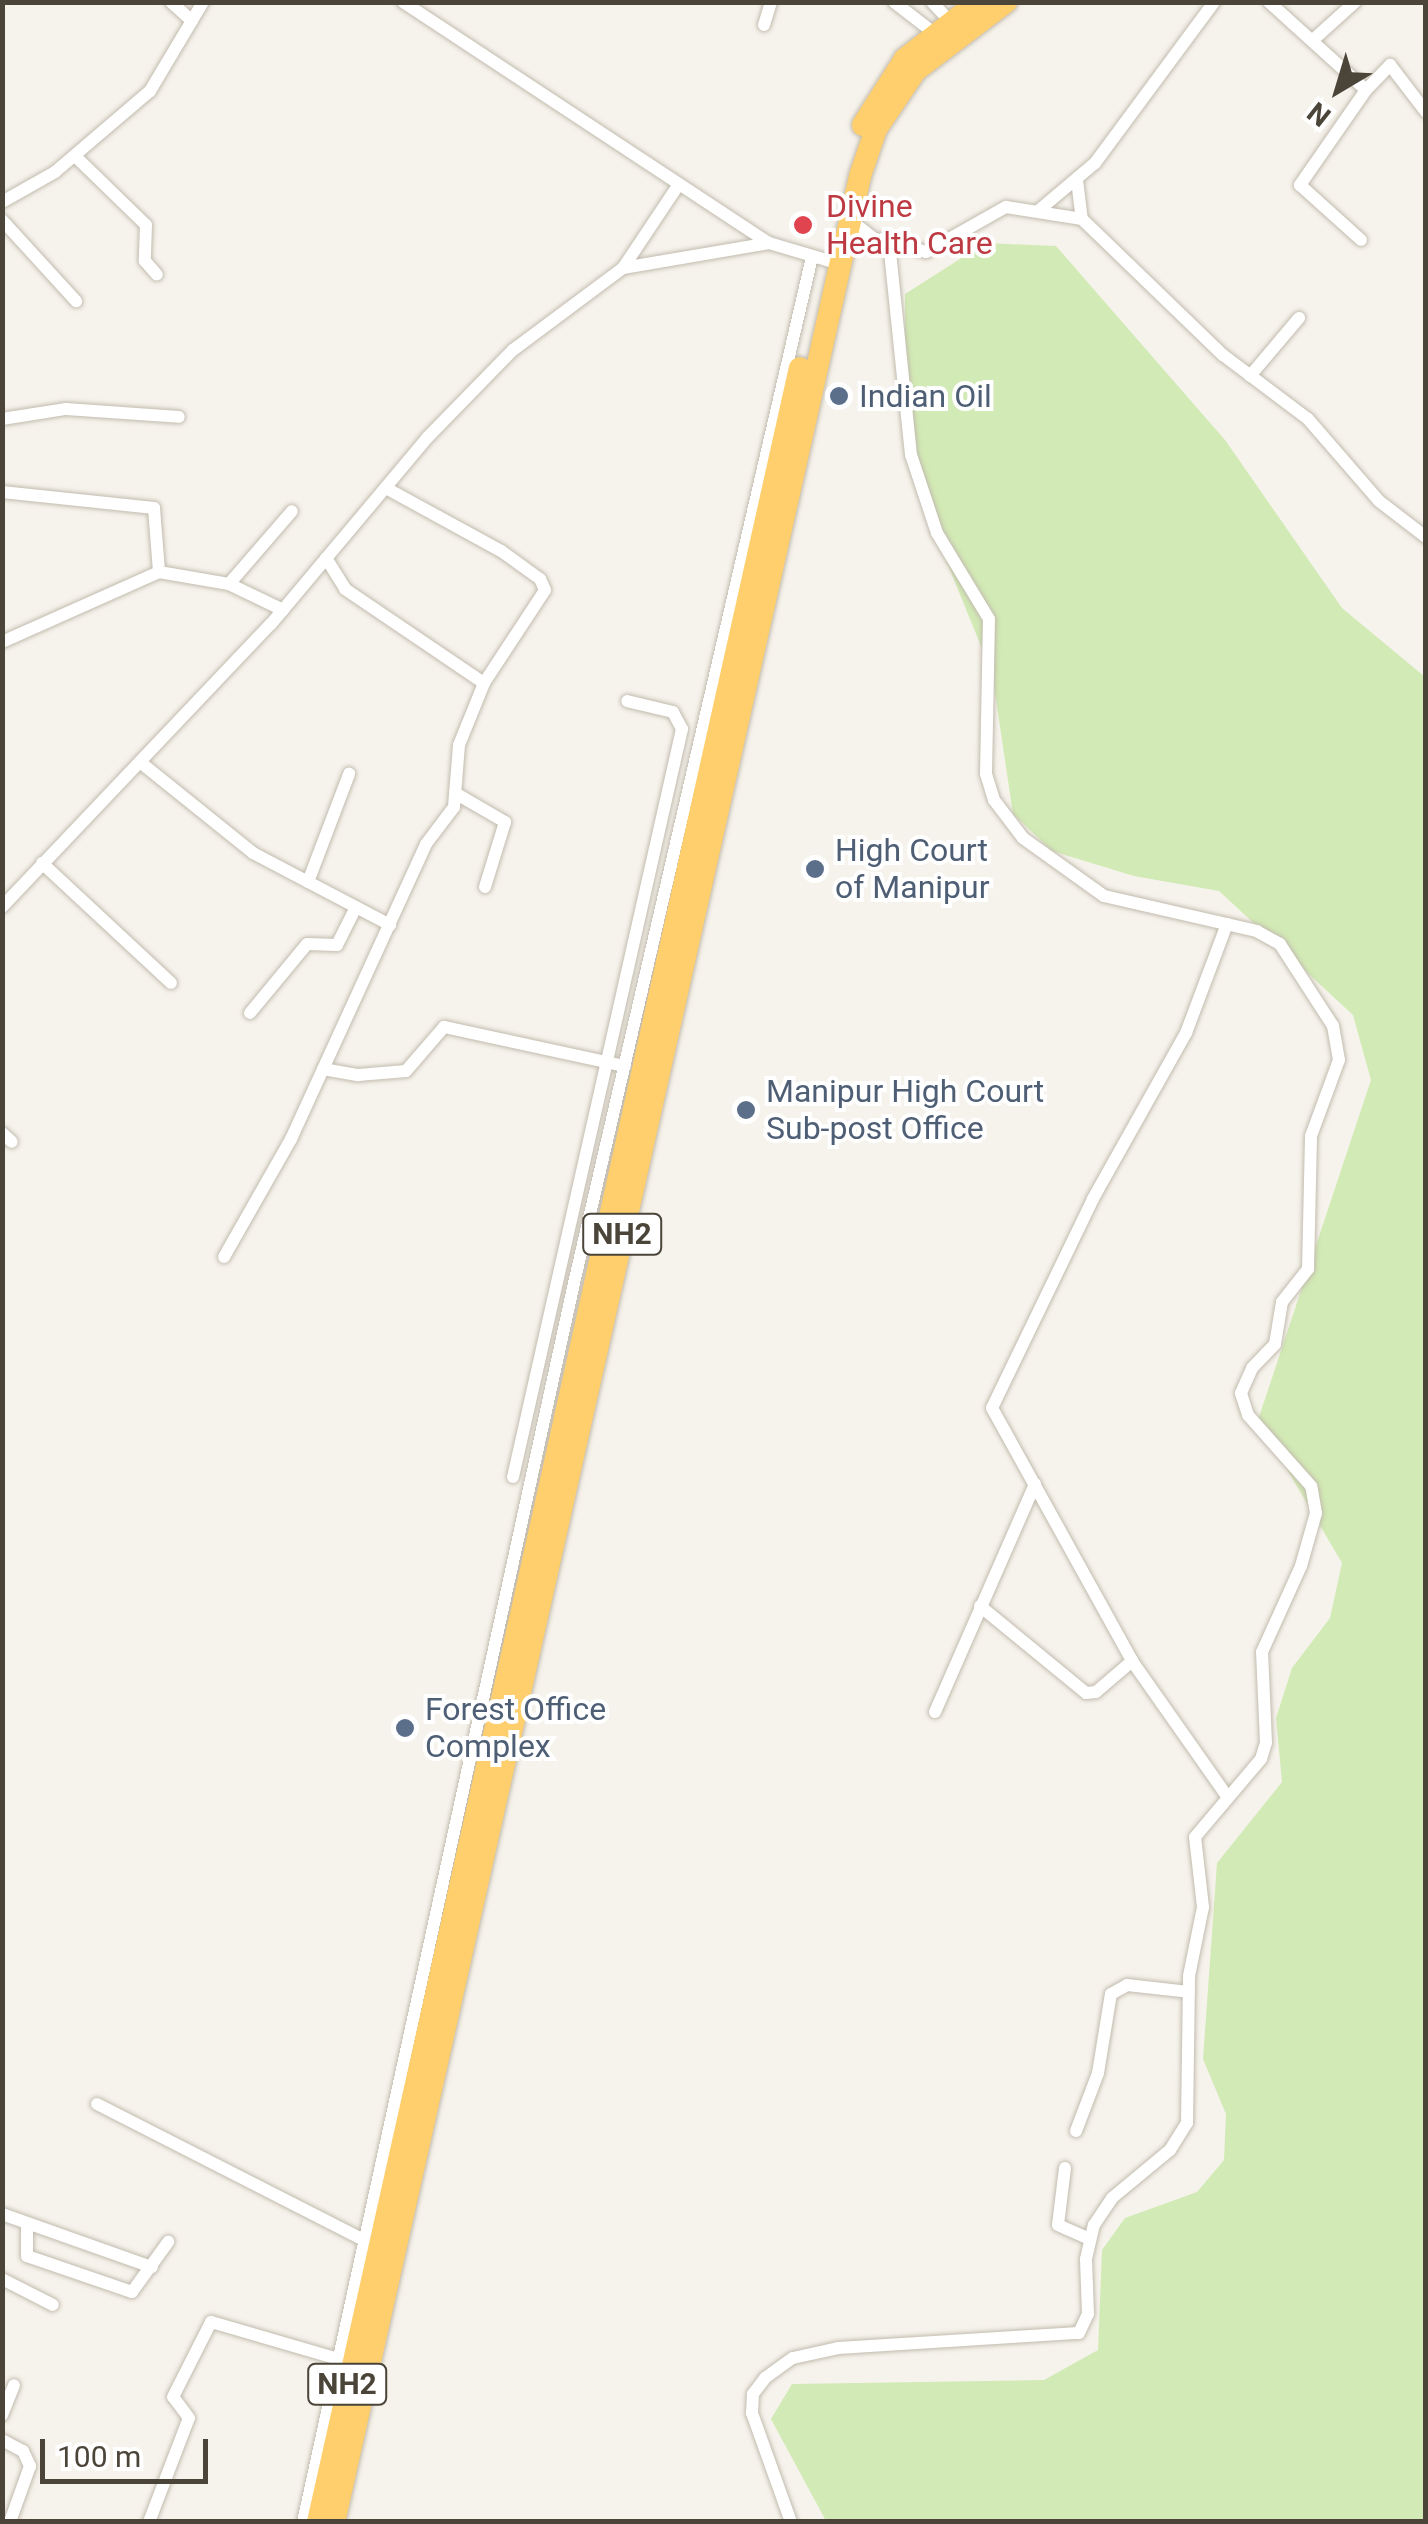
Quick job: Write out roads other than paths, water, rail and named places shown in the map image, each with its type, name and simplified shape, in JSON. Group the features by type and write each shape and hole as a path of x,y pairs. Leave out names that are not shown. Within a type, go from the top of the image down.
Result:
{"highway":[{"name":"NH2","path":"318,2522 826,260 865,119 888,80 942,27 978,2"},
{"name":"NH2","path":"334,2522 826,260 850,220 868,149 900,89 934,52 1006,2"}],"street":[{"path":"171,2 192,22"},
{"path":"2,202 75,156 150,92 204,2"},
{"path":"303,2522 362,2239 625,1066 826,260 769,243 403,2"},
{"path":"764,25 772,2"},
{"path":"894,2 942,27"},
{"path":"932,2 942,27"},
{"path":"1038,212 1077,180 1197,34 1214,2"},
{"path":"1268,2 1366,90"},
{"path":"1313,40 1356,2"},
{"path":"1361,240 1300,185 1364,102 1366,90 1390,66 1426,112"},
{"path":"75,156 146,225 145,261 157,275"},
{"path":"1077,180 1082,219"},
{"path":"2,907 283,610 482,378 623,268 680,184"},
{"path":"850,220 880,238 926,252 1006,207 1082,219 1250,376 1308,419 1379,501 1426,537"},
{"path":"2,220 76,301"},
{"path":"791,2522 752,2413 752,2394 765,2378 807,2354 892,2340 1072,2336 1088,2314 1089,2238 1112,2198 1158,2162 1187,2123 1189,1992 1202,1908 1195,1837 1266,1744 1262,1652 1301,1566 1316,1513 1310,1486 1248,1415 1241,1393 1252,1368 1275,1344 1282,1302 1308,1270 1311,1136 1339,1060 1333,1026 1292,958 1268,936 1104,896 1022,838 994,800 986,774 989,619 937,533 916,472 902,414 894,262 880,238"},
{"path":"623,268 769,243"},
{"path":"1250,376 1300,318"},
{"path":"2,419 66,409 178,417"},
{"path":"224,1258 323,1069 426,844 454,807 459,745 484,683 544,585 476,536 386,488"},
{"path":"2,492 154,508 159,572"},
{"path":"229,584 292,511"},
{"path":"326,558 345,589 484,683"},
{"path":"2,642 159,572 229,584 283,610"},
{"path":"513,1477 682,729 674,712 627,701"},
{"path":"140,762 253,853 390,925"},
{"path":"308,882 349,774"},
{"path":"455,793 505,822 485,887"},
{"path":"42,863 171,984"},
{"path":"250,1013 307,944 337,945 356,907"},
{"path":"1227,924 1172,1061 1093,1200 994,1397 994,1416 1036,1484 1132,1661 1228,1796"},
{"path":"323,1069 358,1075 406,1071 444,1027 625,1066"},
{"path":"935,1712 1036,1484"},
{"path":"980,1606 1086,1693 1096,1692 1132,1661"},
{"path":"1076,2131 1098,2073 1111,1994 1127,1985 1189,1992"},
{"path":"97,2104 362,2239"},
{"path":"1065,2168 1058,2224 1089,2238"},
{"path":"2,2214 152,2267"},
{"path":"27,2226 24,2251 42,2264 132,2292 168,2242"},
{"path":"2,2279 54,2305"},
{"path":"149,2522 190,2418 172,2396 211,2322 338,2359"},
{"path":"2,2415 14,2385"},
{"path":"2,2440 23,2451 30,2471 10,2522"}],"place":[{"name":"Divine Health Care","path":"803,225"},
{"name":"Indian Oil","path":"839,396"},
{"name":"High Court of Manipur","path":"815,869"},
{"name":"Manipur High Court Sub-post Office","path":"746,1110"},
{"name":"Forest Office Complex","path":"405,1728"}]}
